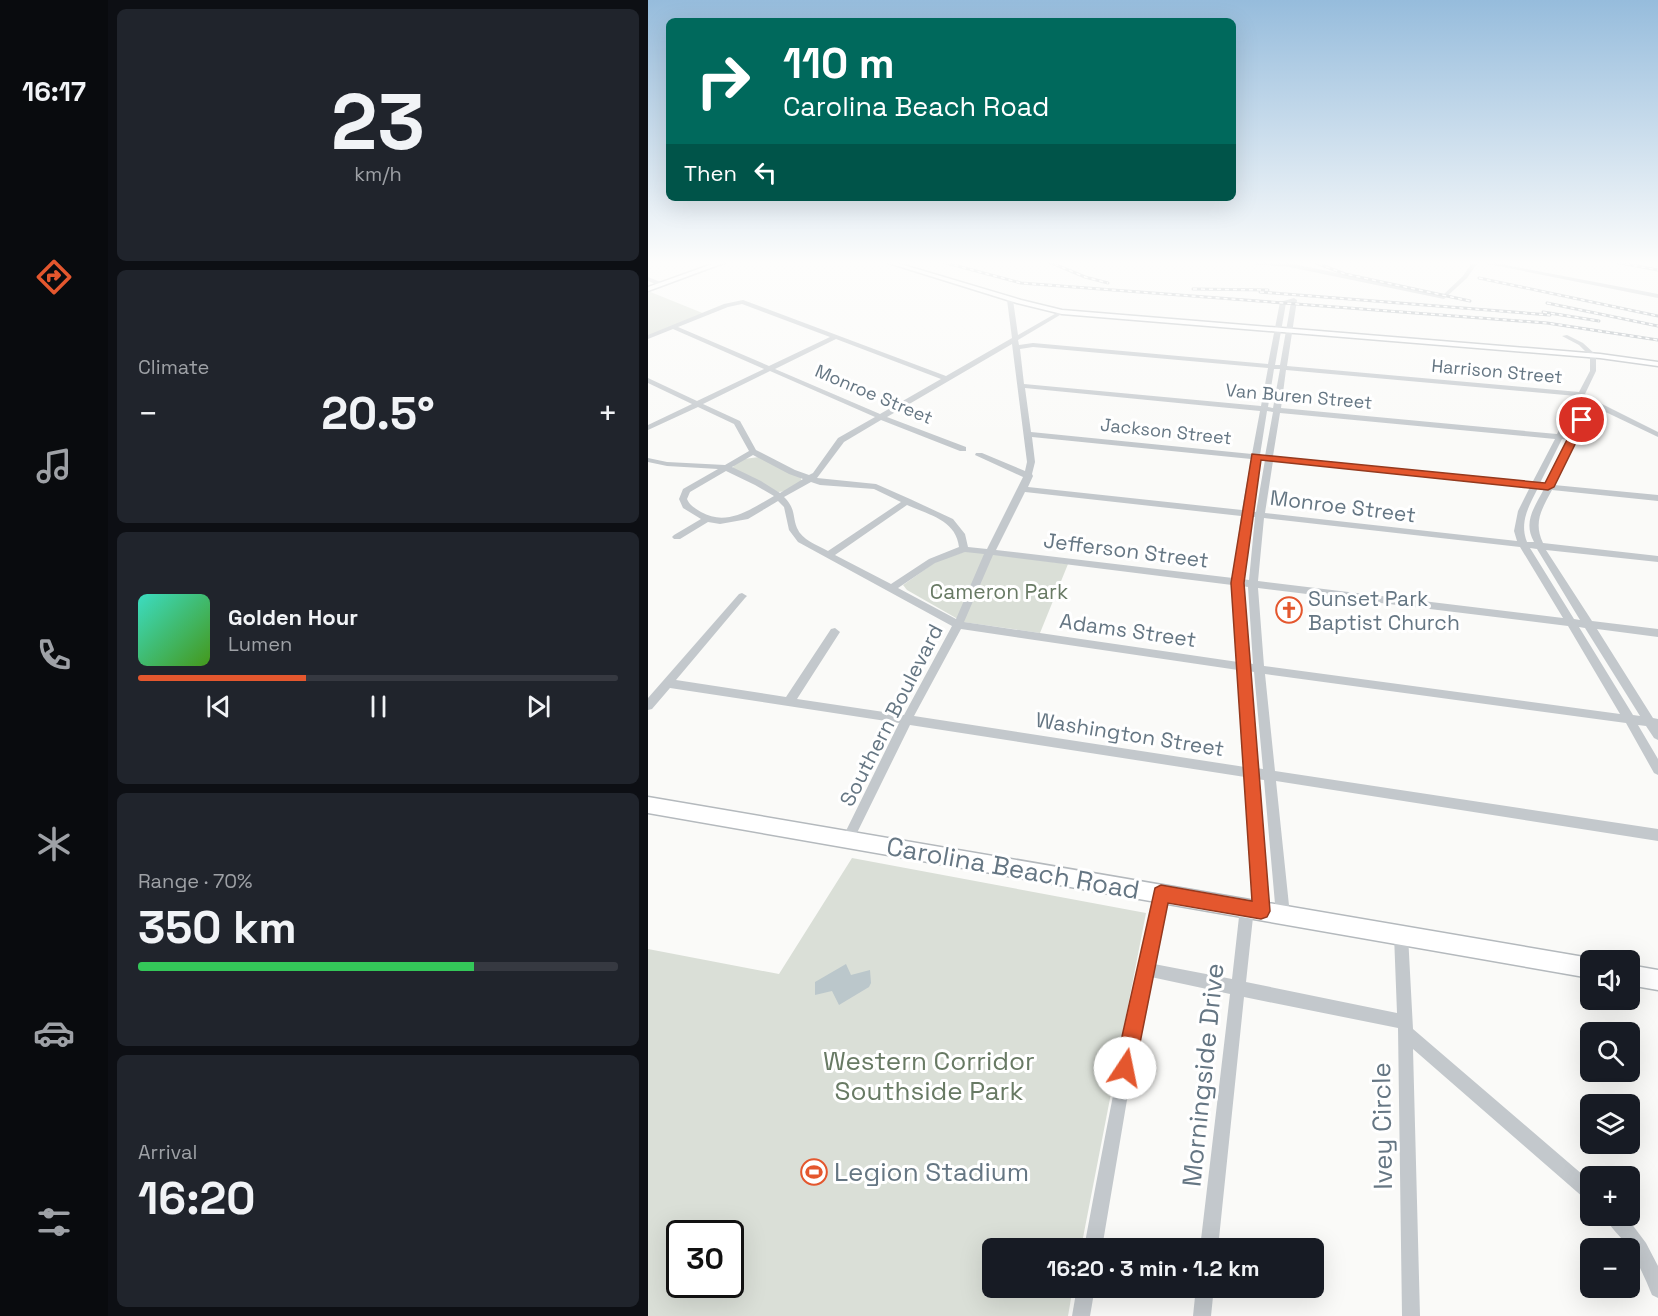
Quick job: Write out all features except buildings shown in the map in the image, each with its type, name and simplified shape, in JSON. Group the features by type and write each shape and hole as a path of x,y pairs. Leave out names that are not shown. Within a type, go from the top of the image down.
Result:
{"highway":[{"name":"Carolina Beach Road","path":"648,805 1580,966"},
{"path":"1640,977 1658,980"}],"main road":[{"path":"1190,322 1593,355 1658,364"}],"street":[{"path":"648,337 685,322"},
{"path":"796,322 947,379"},
{"name":"Southern Boulevard","path":"848,839 907,719 958,625 990,551 1029,476 1031,462 1013,322"},
{"path":"753,452 686,491 682,499 686,506 707,519 720,521 745,517 823,468 835,446 841,440 947,379 1016,343 1030,330 1043,322"},
{"name":"Monroe Street","path":"673,327 881,417 963,449"},
{"path":"1014,327 1018,330 1030,330"},
{"path":"1283,330 1283,368 1260,514 1252,584 1283,915"},
{"name":"Morningside Drive","path":"1210,1238 1239,988 1254,910 1250,772 1237,583 1263,408 1271,366 1283,330"},
{"path":"1565,336 1581,344 1593,355 1593,371 1518,522 1518,531 1524,546 1630,718 1658,770"},
{"path":"648,428 835,337"},
{"name":"Harrison Street","path":"1016,343 1581,394"},
{"path":"648,380 737,423 753,452 820,482 876,487 950,521 958,528 963,538 964,549 932,561 892,588"},
{"name":"Van Buren Street","path":"1022,386 1572,438"},
{"path":"1581,394 1592,402 1658,435"},
{"path":"1592,402 1533,520 1533,532 1539,546 1589,625 1654,722 1658,735"},
{"name":"Jackson Street","path":"1028,434 1658,498"},
{"path":"979,455 1029,476"},
{"path":"648,460 667,464 725,467 780,497"},
{"name":"Monroe Street","path":"1023,489 1658,559"},
{"name":"Adams Street","path":"780,497 788,506 793,530 801,540 958,625 1259,669 1654,722"},
{"path":"828,555 907,501"},
{"path":"677,537 707,519"},
{"name":"Jefferson Street","path":"964,549 1658,633"},
{"path":"648,706 742,596"},
{"path":"789,702 836,632"},
{"name":"Washington Street","path":"668,683 1658,835"},
{"path":"1095,1238 1161,894"},
{"name":"Ivey Circle","path":"1401,935 1412,1316"},
{"path":"1145,969 1239,988 1405,1027 1580,1183"},
{"path":"1622,1226 1643,1254 1658,1289"},
{"path":"1081,1316 1084,1298"},
{"path":"1202,1316 1204,1298"}],"green space":[{"path":"648,322 684,322 648,337"},
{"path":"759,457 801,477 801,483 788,491 778,492 732,470 734,465 744,459"},
{"name":"Cameron Park","path":"967,551 1068,564 1040,633 963,622 907,590 903,585 937,561"},
{"name":"Western Corridor Southside Park","path":"852,858 1146,913 1083,1238 982,1238 982,1298 1071,1298 1068,1316 648,1316 648,949 779,974"}],"shaded area":[{"path":"846,964 851,975 870,970 869,987 839,1005 832,991 815,995 815,982"}],"railway":[{"path":"1539,322 1658,340"},
{"path":"1641,322 1658,326"}],"place":[{"name":"Sunset Park Baptist Church","path":"1289,610"},
{"name":"Legion Stadium","path":"814,1172"}],"route":[{"path":"1125,1068 1161,894 1261,911 1237,583 1256,456 1548,487 1582,420"}]}
